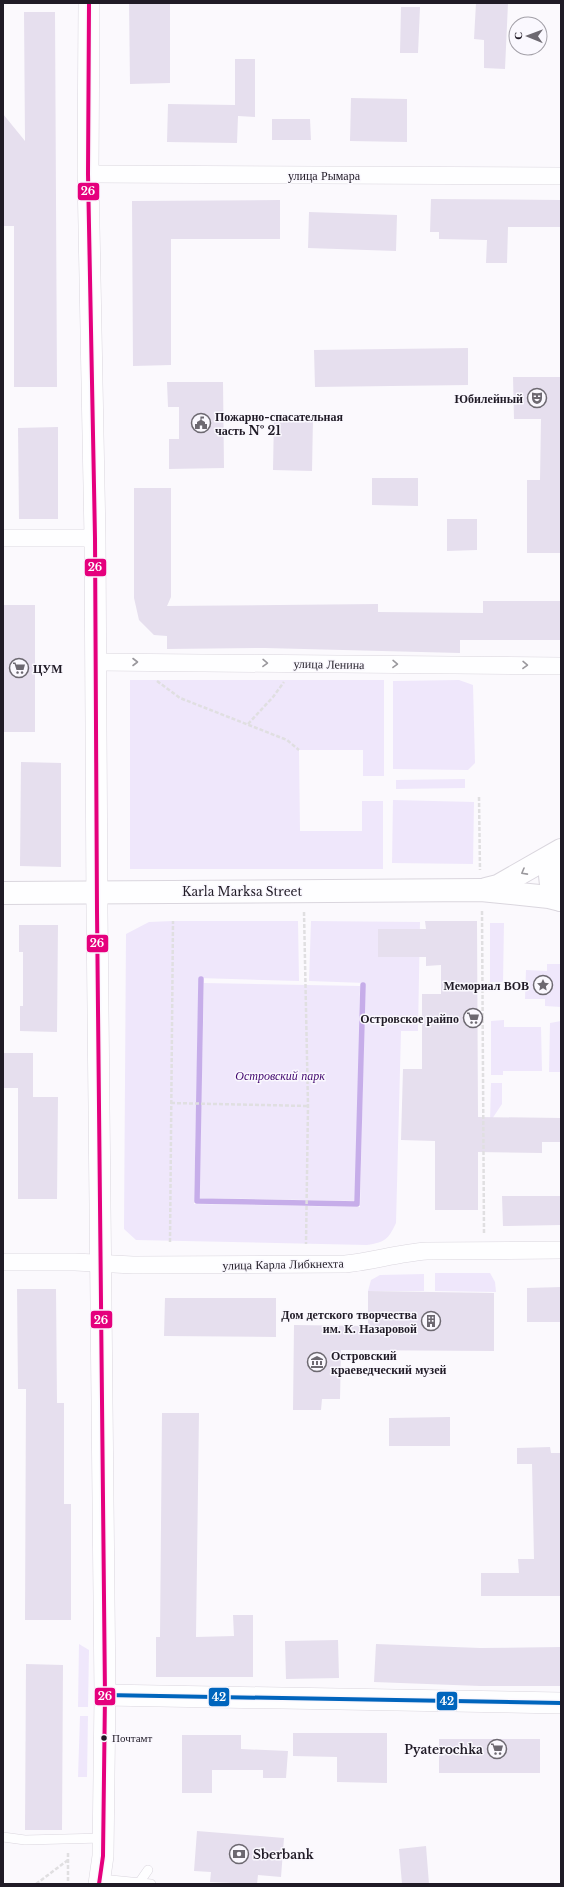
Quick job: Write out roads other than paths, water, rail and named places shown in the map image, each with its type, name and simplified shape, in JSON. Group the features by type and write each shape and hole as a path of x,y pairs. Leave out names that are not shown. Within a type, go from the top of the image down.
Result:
{"main road":[{"path":"481,890 498,886 559,852"},
{"path":"559,852 552,862 549,872 552,888 561,900"},
{"name":"Karla Marksa Street","path":"3,893 481,890"},
{"path":"481,890 549,897 561,900"}],"street":[{"path":"89,3 88,174 95,538 105,1694 103,1838 100,1881"},
{"name":"улица Рымара","path":"88,174 561,176"},
{"path":"3,538 95,538"},
{"name":"улица Ленина","path":"96,662 561,666"},
{"name":"улица Карла Либкнехта","path":"3,1262 75,1262 134,1265 345,1264 409,1252 561,1250"},
{"path":"105,1694 561,1703"}],"lane":[{"path":"3,1837 25,1840 103,1838"},
{"path":"139,1883 148,1870"},
{"path":"100,1881 151,1884"}],"waterway":[{"path":"201,979 197,1201 357,1204 363,985"}],"place":[{"name":"Юбилейный","path":"537,398"},
{"name":"Пожарно-спасательная часть № 21","path":"201,423"},
{"name":"ЦУМ","path":"19,668"},
{"name":"Мемориал ВОВ","path":"543,985"},
{"name":"Островское райпо","path":"473,1018"},
{"name":"Дом детского творчества им. К. Назаровой","path":"431,1321"},
{"name":"Островский краеведческий музей","path":"317,1362"},
{"name":"Почтамт","path":"104,1738"},
{"name":"Pyaterochka","path":"497,1749"},
{"name":"Sberbank","path":"239,1854"}],"park label":[{"name":"Островский парк","path":"280,1075"}]}
